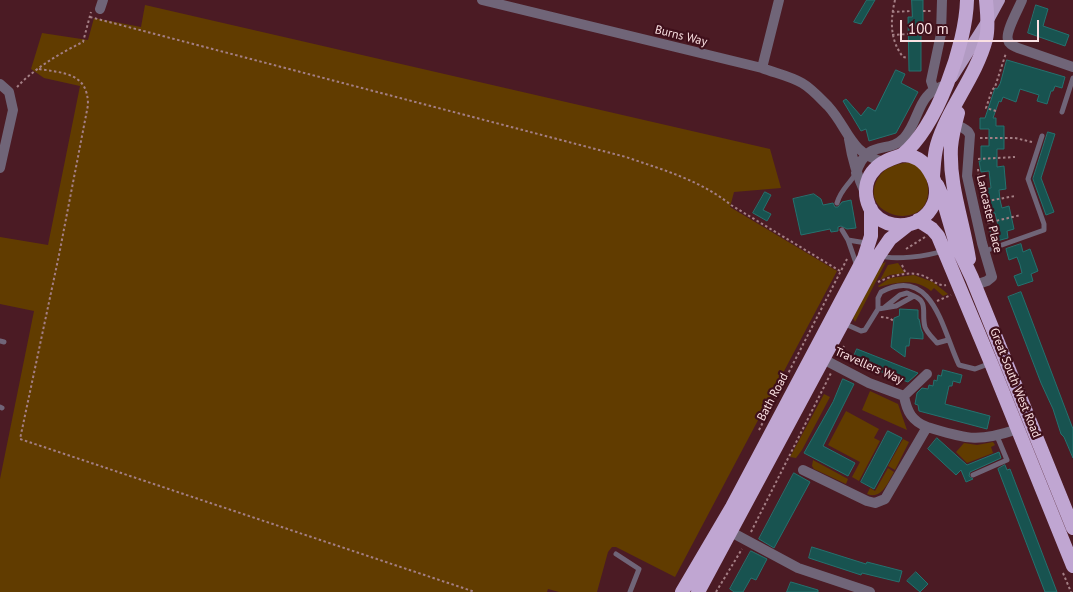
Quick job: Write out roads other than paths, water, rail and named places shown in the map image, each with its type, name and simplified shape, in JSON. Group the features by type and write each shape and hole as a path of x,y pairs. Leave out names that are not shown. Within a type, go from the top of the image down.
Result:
{"highway":[{"path":"913,222 895,224 878,218 871,209 866,195 870,177 876,167 902,155 921,136 962,40 967,0"},
{"path":"698,592 829,362 848,325 879,255 890,239 926,215 932,207 936,194 937,146 950,125 986,38 986,0"},
{"path":"950,125 954,191 974,281"},
{"path":"902,155 920,159 927,165 935,181"},
{"name":"Great South West Road","path":"935,181 942,196 956,244 974,281 1073,528"},
{"name":"Bath Road","path":"682,592 732,507 858,269 871,236 871,209"},
{"name":"Great South West Road","path":"913,222 928,226 935,232 1018,428 1073,566"}],"main road":[{"path":"941,87 987,22 999,0"}],"street":[{"name":"Burns Way","path":"482,0 762,68 803,83 829,107 849,139 884,162"},
{"path":"762,68 780,0"},
{"path":"856,173 869,152 894,144 905,137 925,98 941,87 932,81 941,34 942,0"},
{"path":"1022,0 1008,33 1007,44 1073,67"},
{"path":"0,84 9,92 13,110 0,168"},
{"name":"Lancaster Place","path":"950,125 967,130 970,135 967,172 984,251 992,277 989,280 974,281"},
{"name":"Burns Way","path":"849,139 851,157 866,195"},
{"name":"Travellers Way","path":"829,362 869,383 904,396"},
{"name":"Travellers Way","path":"904,396 928,374"},
{"name":"Travellers Way","path":"904,396 906,406 912,418 918,424 966,439 997,436 1018,428"},
{"path":"803,470 867,501 878,502 889,495 927,427"},
{"path":"731,532 798,568 870,592"}],"lane":[{"path":"1062,112 1073,78"},
{"path":"984,251 1044,230 1044,224 1028,180 1042,136"},
{"path":"836,203 841,191 856,173"},
{"path":"842,230 848,240 858,269"},
{"path":"848,240 869,244"},
{"path":"879,255 889,258 934,254 943,251"},
{"path":"848,325 862,331 865,330 878,309 879,296 882,291 903,286 916,288 932,303 961,366 975,369 991,363"},
{"path":"886,307 900,295 907,293 920,299 923,302 924,325 929,334 939,344 948,340"},
{"path":"878,309 896,306 914,296"},
{"path":"974,475 1007,460 997,436"},
{"path":"616,554 640,569 630,592"}]}
